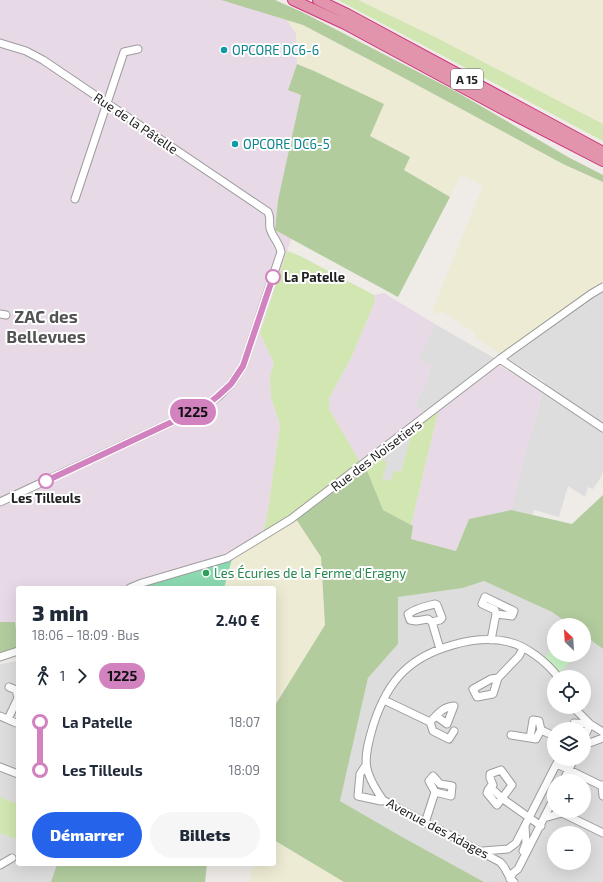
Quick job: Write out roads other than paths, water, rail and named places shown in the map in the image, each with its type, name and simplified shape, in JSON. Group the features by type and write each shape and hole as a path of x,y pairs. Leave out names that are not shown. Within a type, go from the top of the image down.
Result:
{"highway":[{"name":"A 15","path":"293,0 345,24 508,112 603,160"},
{"name":"A 15","path":"318,0 347,14 603,152"}],"street":[{"name":"Rue de la Pâtelle","path":"0,43 26,51 43,60 268,212 273,236 279,243 281,252 243,366 231,384 218,396 204,407 0,502"},
{"path":"75,199 124,52 138,49"},
{"name":"Rue des Noisetiers","path":"135,586 227,558 285,523 500,359 603,287"},
{"path":"500,359 603,428"},
{"path":"491,640 496,614"},
{"path":"432,622 440,649"},
{"name":"Avenue des Adages","path":"512,880 504,865 482,851 425,823 383,800 371,782 366,765 368,743 384,700 393,684 403,671 428,654 440,649 463,642 491,640 510,642 523,648 551,670"},
{"path":"498,678 519,656 523,648"},
{"path":"0,657 16,651"},
{"path":"9,687 16,690"},
{"path":"384,700 430,722 433,731 449,739 454,731"},
{"path":"8,719 16,702"},
{"path":"580,714 588,722"},
{"path":"0,716 16,723"},
{"path":"430,722 436,716"},
{"path":"511,735 536,739 541,730 540,721 533,720 530,738"},
{"path":"591,725 603,732"},
{"path":"541,730 547,733"},
{"path":"591,742 603,738"},
{"path":"366,765 360,774 358,796 380,801 383,800"},
{"path":"482,851 508,849 516,843 556,766"},
{"path":"563,766 568,770 602,786 603,796"},
{"path":"566,774 570,766"},
{"path":"0,767 16,773"},
{"path":"503,799 512,785 501,770 490,774 493,785 490,787 503,799 541,826"},
{"path":"425,823 434,792"},
{"path":"515,871 518,869 547,812"},
{"path":"573,818 603,833"},
{"path":"512,880 515,866 526,844 525,826"},
{"path":"0,865 12,858"}],"place":[{"name":"OPCORE DC6-6","path":"224,50"},
{"name":"OPCORE DC6-5","path":"235,144"},
{"name":"La Patelle","path":"273,277"},
{"name":"Les Tilleuls","path":"46,481"},
{"name":"Les Écuries de la Ferme d'Eragny","path":"206,573"}],"district":[{"name":"ZAC des Bellevues","path":"46,326"}]}
